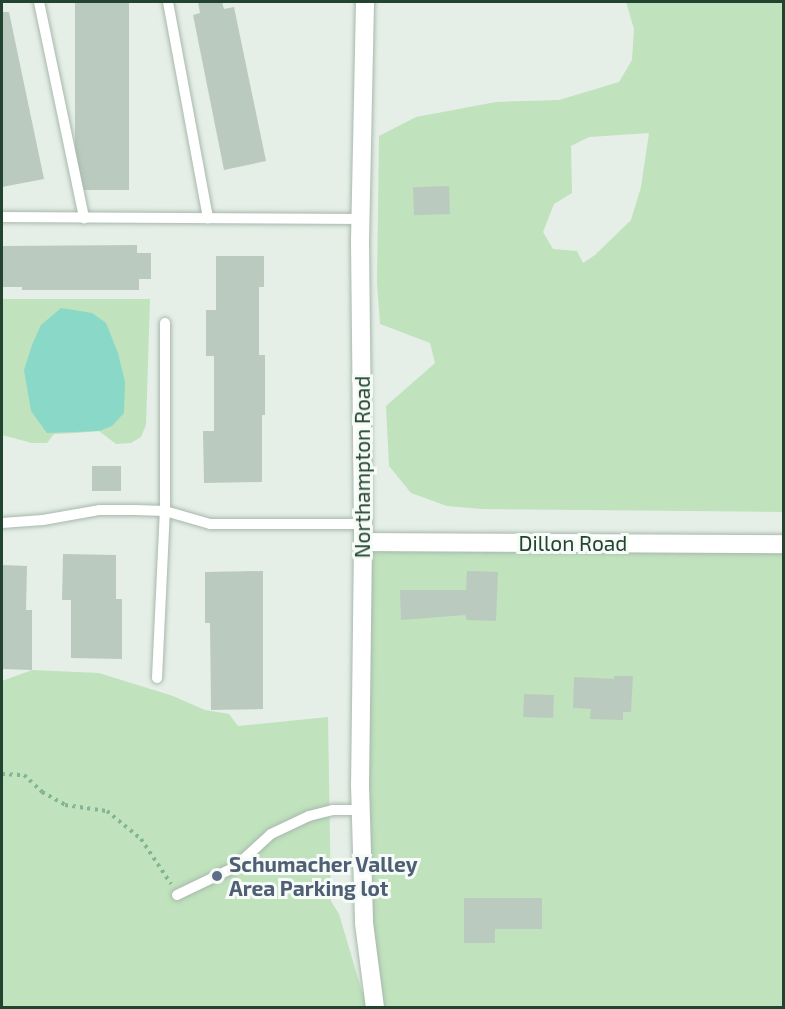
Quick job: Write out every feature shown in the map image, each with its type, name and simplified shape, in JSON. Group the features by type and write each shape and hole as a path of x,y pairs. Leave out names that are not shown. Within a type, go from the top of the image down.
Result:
{"street":[{"name":"Northampton Road","path":"365,2 361,219 363,533 360,660 361,810 365,932 375,1008"},
{"name":"Dillon Road","path":"363,533 783,544"}],"lane":[{"path":"39,2 84,218"},
{"path":"168,2 208,218"},
{"path":"2,217 361,219"},
{"path":"157,678 165,511 165,323"},
{"path":"2,523 43,520 100,510 165,511 210,524 363,533"},
{"path":"177,895 235,867 271,834 309,816 333,810 361,810"}],"path":[{"path":"2,774 16,774 30,779 42,792 65,805 98,808 125,824 153,854 177,895"}],"green space":[{"path":"626,2 783,2 783,512 482,509 447,506 411,493 389,466 386,406 435,363 430,343 380,324 377,283 379,136 416,117 496,102 559,100 619,82 632,60 634,29","holes":["649,133 641,187 631,220 595,255 583,263 577,251 553,249 543,232 554,204 572,193 571,146 589,137"]},
{"path":"2,299 150,299 146,425 141,437 131,443 116,444 99,431 54,434 47,443 32,443 2,435"},
{"path":"363,542 783,542 783,1007 363,1007"},
{"path":"32,670 99,673 173,696 205,710 229,714 238,726 328,717 331,901 339,914 363,995 363,1007 2,1008 2,681"}],"water":[{"path":"61,308 92,313 106,323 118,353 125,382 124,413 112,426 99,431 47,433 31,411 24,370 41,325"}],"building":[{"path":"75,2 129,2 129,190 75,190"},
{"path":"198,2 222,2 224,9 234,7 266,161 224,170 193,15 200,13"},
{"path":"2,12 9,12 44,179 2,187"},
{"path":"449,186 450,214 414,215 413,187"},
{"path":"137,245 137,253 151,253 151,279 139,279 139,290 22,290 22,287 2,287 2,246"},
{"path":"216,256 264,256 264,287 259,287 259,355 265,355 262,482 204,483 203,431 214,431 214,356 206,356 206,310 216,310"},
{"path":"92,466 121,466 121,491 92,491"},
{"path":"63,554 116,555 116,599 122,599 122,659 71,658 71,600 62,600"},
{"path":"2,565 27,566 26,610 32,610 32,670 2,669"},
{"path":"263,571 263,709 211,710 210,623 205,623 205,572"},
{"path":"467,571 498,572 496,621 467,620 465,615 401,620 400,590 466,590"},
{"path":"614,676 633,676 631,712 623,712 623,720 590,719 591,709 573,708 574,677 614,679"},
{"path":"524,694 554,695 553,718 523,717"},
{"path":"464,898 542,898 542,929 495,929 495,943 464,943"}],"place":[{"name":"Schumacher Valley Area Parking lot","path":"217,876"}]}
